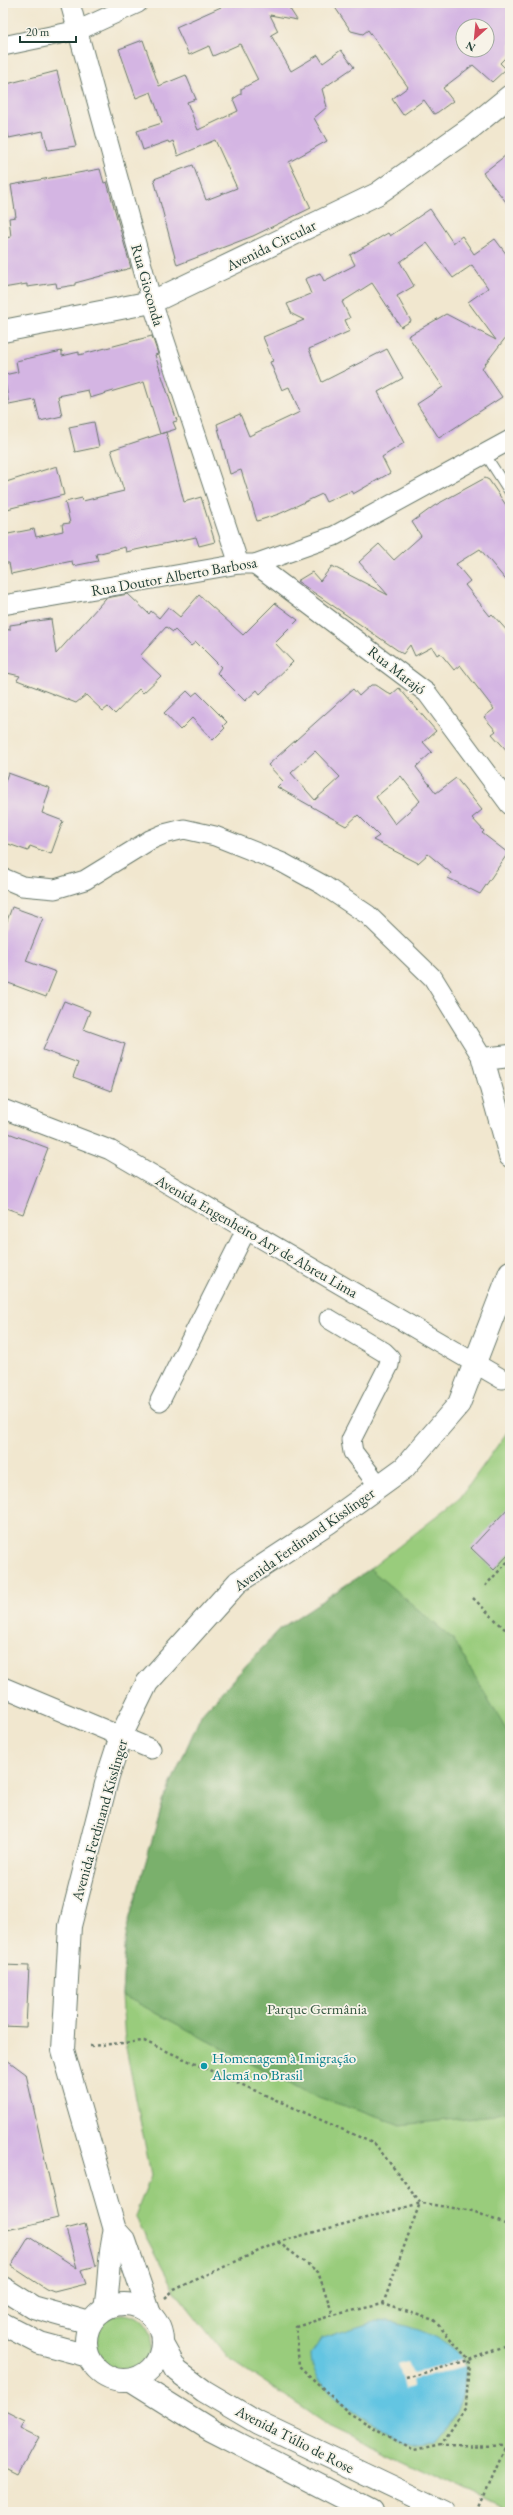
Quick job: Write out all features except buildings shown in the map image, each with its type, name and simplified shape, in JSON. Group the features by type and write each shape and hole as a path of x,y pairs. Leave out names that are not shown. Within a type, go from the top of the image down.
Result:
{"street":[{"name":"Rua Gioconda","path":"70,3 79,30 152,302 247,564"},
{"path":"3,46 79,30 138,3"},
{"name":"Avenida Circular","path":"3,331 152,302 378,194 472,127 510,96"},
{"name":"Rua Doutor Alberto Barbosa","path":"3,605 247,564 334,536 510,440"},
{"name":"Rua Marajó","path":"247,564 428,693 510,806"},
{"path":"3,878 22,886 55,889 85,880 150,840 184,829 215,836 244,847 283,863 324,885 368,915 433,978 483,1059 510,1156"},
{"path":"483,1059 510,1056"},
{"name":"Avenida Engenheiro Ary de Abreu Lima","path":"3,1109 110,1150 502,1379"},
{"path":"160,1401 246,1230"},
{"name":"Avenida Ferdinand Kisslinger","path":"150,2314 125,2241 115,2230 63,2050 70,1926 108,1776 121,1736 147,1683 238,1582 404,1468 459,1404 510,1272"},
{"path":"329,1319 384,1352 390,1358 390,1365 351,1440 353,1452 379,1486"},
{"path":"3,1686 151,1749"},
{"name":"Avenida Ferdinand Kisslinger","path":"98,2315 110,2284 111,2244 115,2230"},
{"path":"3,2288 33,2307 98,2315 128,2304 150,2314 161,2333 162,2344 160,2355 153,2367 143,2375 131,2380 118,2380 105,2376 95,2367 88,2356 85,2343 98,2315"},
{"path":"3,2324 40,2343 88,2356"},
{"name":"Avenida Túlio de Rose","path":"162,2344 177,2371 204,2391 258,2423 445,2512"},
{"name":"Avenida Túlio de Rose","path":"131,2380 211,2430 362,2510"}],"lane":[{"path":"485,454 510,493"}],"path":[{"path":"485,1586 510,1559"},
{"path":"473,1598 510,1634"},
{"path":"90,2046 144,2041 375,2144 420,2203"},
{"path":"383,2304 420,2203"},
{"path":"150,2314 174,2290 278,2242 420,2203 473,2211 510,2226"},
{"path":"278,2242 318,2272 333,2315"},
{"path":"441,2445 466,2407 469,2360 434,2320 383,2304 333,2315 296,2327 299,2366 349,2413 414,2451 441,2445 510,2446"},
{"path":"406,2378 469,2360 510,2344"},
{"path":"477,2512 506,2446 510,2425"}],"green space":[{"name":"Parque Germânia","path":"510,1428 510,2511 327,2424 228,2358 174,2290 135,2216 151,2175 125,2043 122,1995 126,1931 163,1802 202,1713 281,1628 370,1569 460,1498"},
{"path":"370,1569 453,1639 508,1733 510,1741 510,2110 495,2115 401,2125 309,2094 122,1995 126,1931 163,1802 202,1713 281,1628"},
{"path":"117,2314 129,2314 139,2318 147,2326 151,2336 151,2348 147,2358 139,2366 129,2370 117,2370 107,2366 99,2358 95,2348 95,2336 99,2326 107,2318"}],"water":[{"path":"377,2321 399,2324 424,2332 447,2344 456,2351 464,2361 466,2372 461,2398 455,2414 447,2428 435,2443 419,2446 406,2442 378,2427 336,2396 325,2386 315,2371 311,2354 322,2338"}],"pier":[{"path":"463,2359 465,2366 412,2380 413,2387 405,2389 398,2364 407,2361 413,2373"}],"place":[{"name":"Homenagem à Imigração Alemã no Brasil","path":"204,2066"}]}
